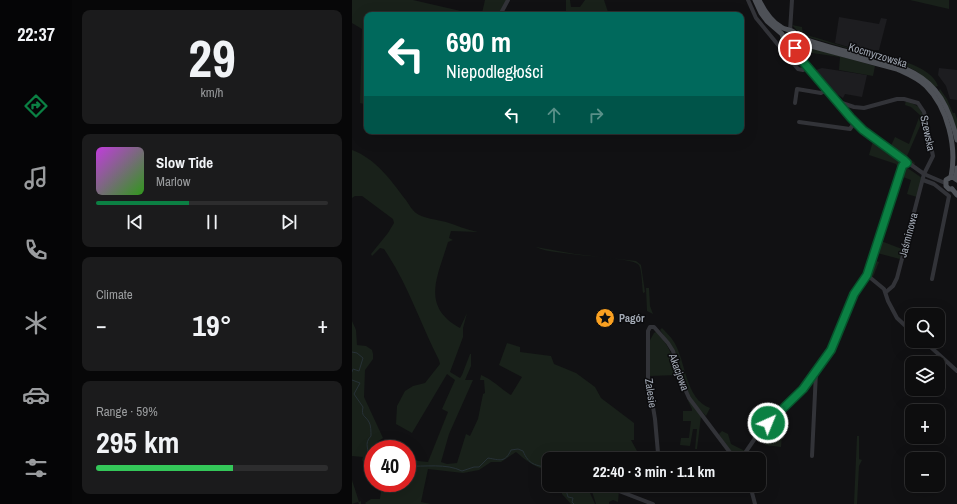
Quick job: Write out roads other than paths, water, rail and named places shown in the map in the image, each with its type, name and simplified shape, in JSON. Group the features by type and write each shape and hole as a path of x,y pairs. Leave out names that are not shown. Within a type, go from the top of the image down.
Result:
{"main road":[{"path":"755,0 761,13 767,21 784,37 785,42 795,41 795,32 789,31 774,22 759,0"},
{"path":"784,37 789,31"},
{"name":"Kocmyrzowska","path":"795,41 894,64 917,74 930,85 939,96 948,113 957,140"},
{"name":"Kocmyrzowska","path":"795,41 897,69 912,76 926,86 941,107 953,138 955,159 951,180"},
{"path":"957,168 947,188 955,188 957,195"}],"street":[{"path":"502,12 508,0"},
{"path":"748,0 756,18 798,69 803,70 808,66"},
{"path":"789,31 792,0"},
{"path":"795,41 796,54 808,66 854,122 907,163 924,174 951,180"},
{"path":"795,103 797,89 822,93 827,90"},
{"name":"Szewska","path":"838,103 864,108 900,98 918,103 924,112 933,156 924,174"},
{"path":"799,122 850,129 854,122"},
{"path":"746,452 760,431 803,389 831,350 854,294 867,275 902,167 907,163"},
{"name":"Jaśminowa","path":"886,292 893,286 897,278 924,174"},
{"path":"923,180 934,184 949,196 932,279"},
{"path":"867,275 880,285 886,292 888,301 897,318 905,325"},
{"name":"Zalesie","path":"650,327 648,330 648,376 655,419 658,452"},
{"name":"Akacjowa","path":"650,327 654,327 668,343 673,351 681,380 689,398 730,452"},
{"path":"932,348 957,371"},
{"path":"812,456 816,372"},
{"path":"622,492 653,504"},
{"path":"752,492 755,504"}],"waterway":[{"path":"817,74 828,86"},
{"path":"352,352 357,353 363,358 359,371 353,369 352,372"},
{"path":"352,380 360,383 354,394 363,407 363,414 370,425 371,436 368,440"},
{"path":"416,466 442,466 462,471 479,467 488,458 502,460 507,457 511,450 518,449 523,451 530,462 542,466"},
{"path":"567,492 568,497 573,498 572,502 574,504"}],"place":[{"name":"Pagór","path":"605,318"}]}
